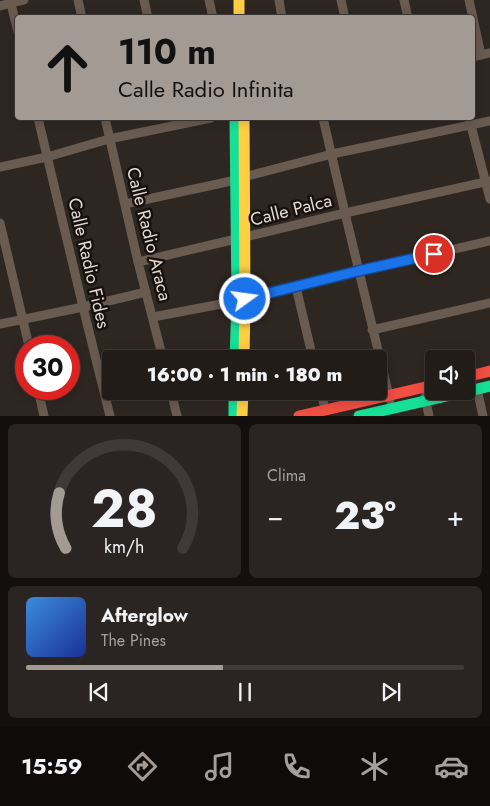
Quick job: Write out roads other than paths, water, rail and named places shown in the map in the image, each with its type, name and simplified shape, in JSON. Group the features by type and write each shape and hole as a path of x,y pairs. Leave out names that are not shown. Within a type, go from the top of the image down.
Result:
{"street":[{"path":"0,6 10,1 24,0"},
{"path":"78,0 81,15"},
{"path":"144,0 147,15"},
{"path":"209,0 212,15"},
{"path":"238,0 239,15"},
{"path":"279,0 282,15"},
{"path":"341,0 344,15"},
{"path":"404,0 407,15"},
{"path":"469,0 472,15"},
{"path":"10,1 15,20"},
{"path":"475,28 481,55"},
{"name":"Calle Radio Fides","path":"38,120 110,416"},
{"name":"Calle Radio Araca","path":"104,120 161,350"},
{"path":"0,167 175,122 193,120"},
{"path":"235,120 240,179"},
{"path":"244,120 240,179 241,300 244,350"},
{"path":"324,120 389,395 386,412"},
{"path":"125,204 240,179 332,154 469,121 490,121"},
{"path":"469,121 488,181 490,200"},
{"name":"Calle Palca","path":"138,262 488,181"},
{"path":"0,223 27,335"},
{"path":"153,317 241,300 490,241"},
{"path":"296,287 311,350"},
{"path":"0,324 146,292"},
{"path":"236,350 241,300"},
{"path":"372,330 490,303"},
{"path":"475,375 490,371"},
{"path":"359,416 386,412 490,386"},
{"path":"299,416 425,387"},
{"path":"477,389 483,416"},
{"path":"40,400 44,416"},
{"path":"173,400 177,416"},
{"path":"234,400 234,416"},
{"path":"242,416 243,400"},
{"path":"322,400 325,410"},
{"path":"426,401 429,416"}]}
